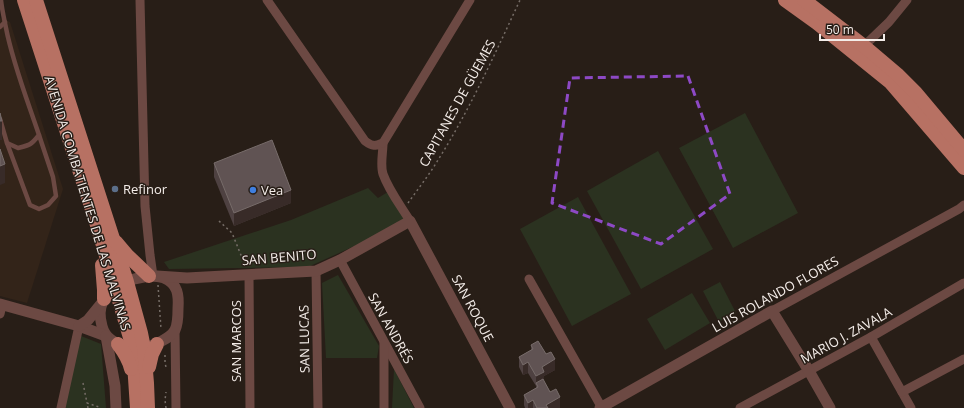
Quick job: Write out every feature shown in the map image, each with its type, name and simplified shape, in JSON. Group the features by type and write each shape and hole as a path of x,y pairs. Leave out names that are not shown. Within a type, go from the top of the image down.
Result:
{"main road":[{"name":"AVENIDA COMBATIENTES DE LAS MALVINAS","path":"24,0 97,225 145,346 142,386 136,408"},
{"name":"AVENIDA COMBATIENTES DE LAS MALVINAS","path":"36,0 112,237 121,286"},
{"path":"785,0 817,23 890,82 964,168"},
{"path":"804,0 864,46 907,84 964,150"},
{"path":"97,225 103,270 103,301"},
{"path":"112,237 127,255 153,276"},
{"path":"112,340 125,354 142,386"},
{"name":"AVENIDA COMBATIENTES DE LAS MALVINAS","path":"142,386 148,408"}],"street":[{"path":"140,0 145,206 153,276 171,281 177,291 178,316 175,330 176,408"},
{"path":"267,0 365,141 370,145 376,146 383,143"},
{"path":"410,221 383,174 383,143 470,0"},
{"path":"864,46 889,22 907,0"},
{"name":"LUIS ROLANDO FLORES","path":"601,408 772,311 962,210"},
{"name":"SAN BENITO","path":"121,286 131,280 153,276 187,278 316,270 340,260 410,221"},
{"name":"SAN ROQUE","path":"410,221 510,408"},
{"name":"SAN ANDRÉS","path":"340,260 420,408"},
{"name":"SAN LUCAS","path":"316,270 318,408"},
{"name":"SAN MARCOS","path":"249,275 250,408"},
{"path":"177,291 182,282 187,278"},
{"path":"529,279 601,408"},
{"name":"MARIO J. ZAVALA","path":"740,408 871,337 964,283"},
{"path":"60,408 79,326 88,320 103,301 121,286"},
{"path":"103,301 100,319 102,327 112,340 116,408"},
{"path":"1,308 79,326 112,340 145,346 169,337 175,330"},
{"path":"772,311 830,408"},
{"path":"871,337 911,408"},
{"path":"384,342 384,408"},
{"path":"902,392 964,359"}],"lane":[{"path":"0,119 7,143 30,205 39,209 48,205 56,196 53,177 8,42 1,0"},
{"path":"0,27 5,22"},
{"path":"7,143 18,148 34,142 39,135"}],"path":[{"name":"CAPITANES DE GÜEMES","path":"407,204 438,161 470,104 520,0"},
{"path":"219,221 232,233 249,275"},
{"path":"83,383 88,408"},
{"path":"87,403 99,407"}],"highlighted area":[{"path":"688,76 730,194 661,244 552,203 570,78"}],"shaded area":[{"path":"0,18 10,22 63,189 27,303 0,296"}],"green space":[{"path":"745,113 798,213 733,248 679,148"},
{"path":"658,151 713,249 641,289 587,191"},
{"path":"368,188 378,198 391,190 410,221 308,267 169,269 164,262 291,220"},
{"path":"578,197 631,294 572,326 520,229"},
{"path":"338,275 379,346 377,358 326,358 322,283"},
{"path":"720,282 736,313 719,322 703,291"},
{"path":"692,293 710,323 665,350 647,319"},
{"path":"81,336 101,344 106,408 62,408"},
{"path":"394,369 414,408 392,408"}],"building":[{"name":"Vea","path":"272,140 291,190 234,213 214,163"},
{"path":"0,149 5,164 0,166"},
{"path":"538,341 546,354 551,352 555,359 542,367 544,372 536,376 528,362 523,365 519,357 533,349 531,345"},
{"path":"543,379 550,392 556,389 560,397 546,405 548,408 537,408 533,400 528,403 524,395 538,387 536,383"}],"place":[{"name":"Refinor","path":"115,189"},
{"name":"Vea","path":"253,190"}]}
